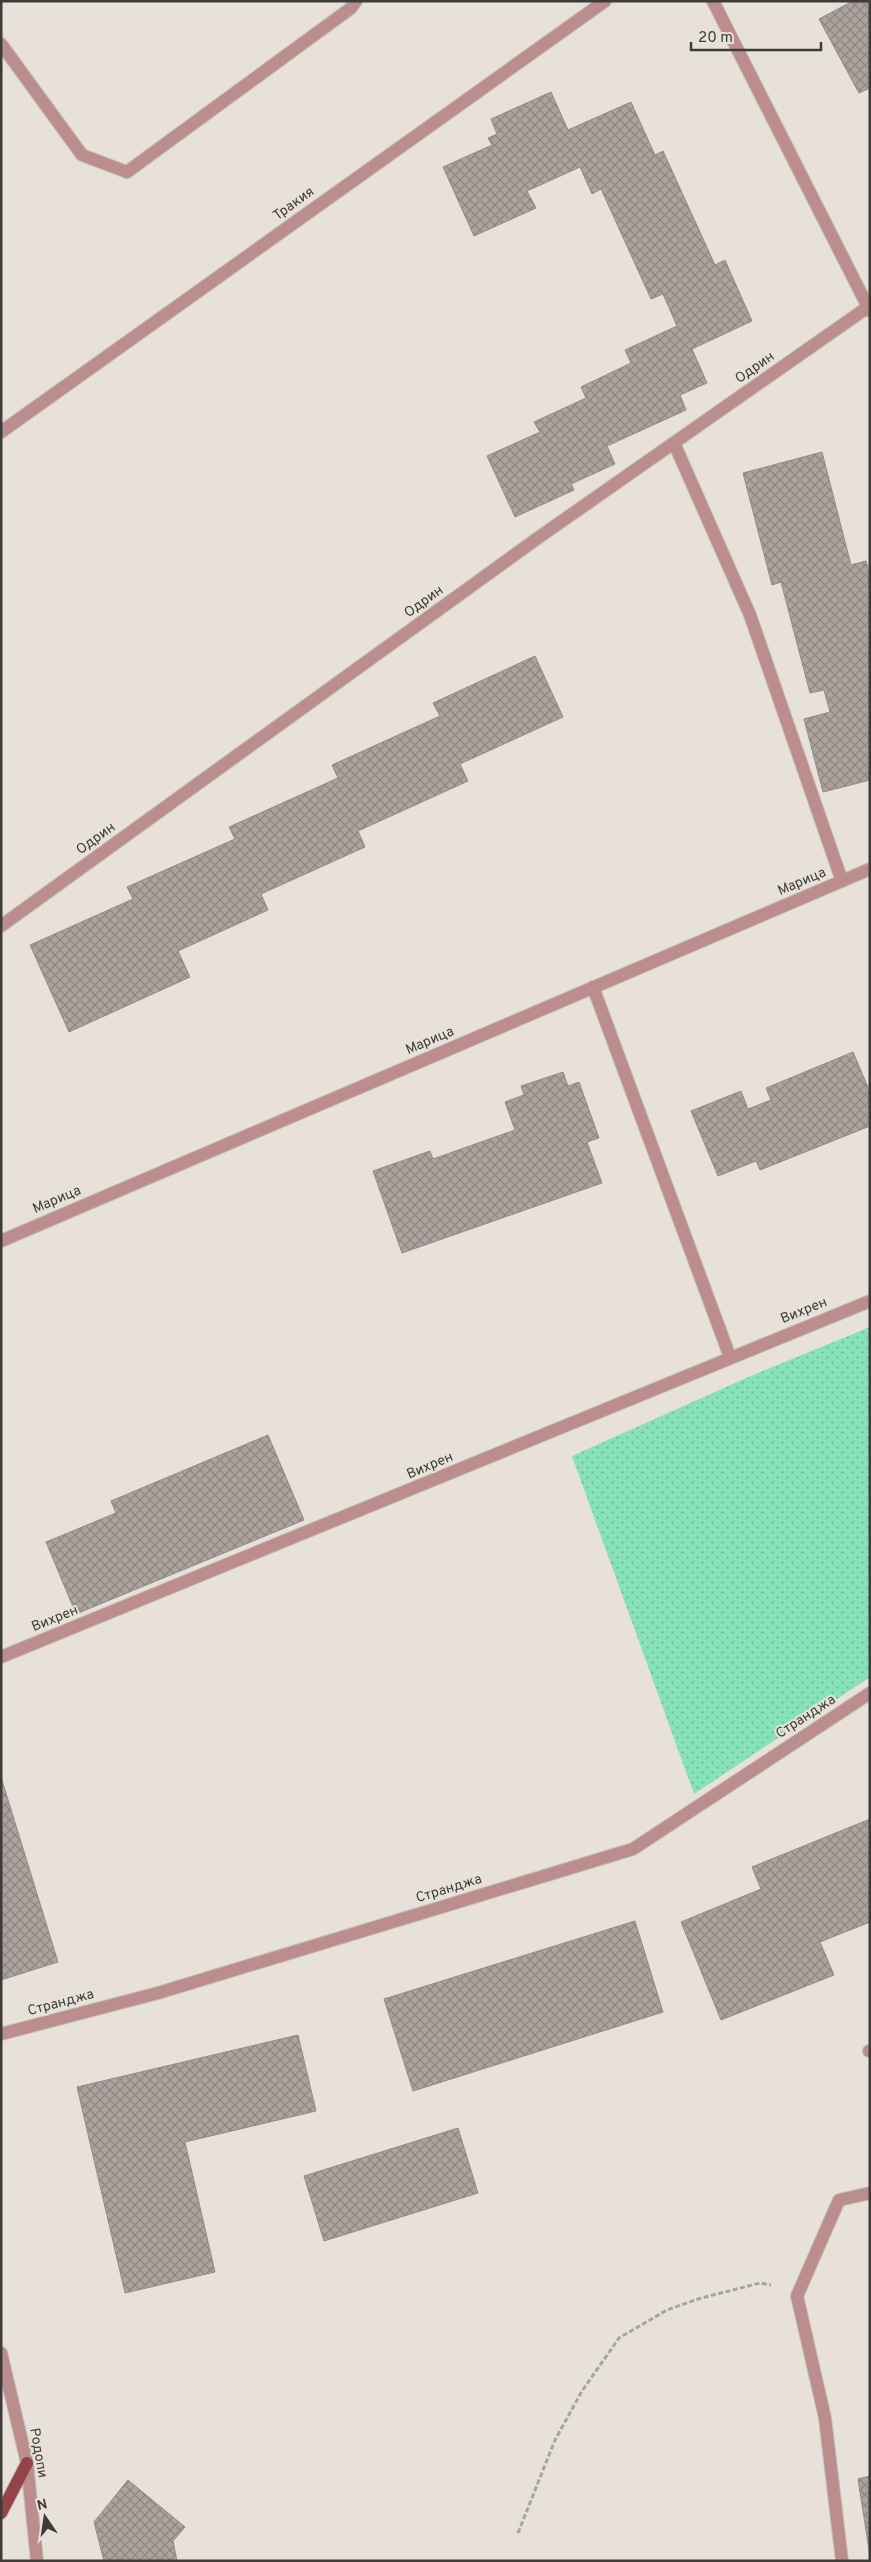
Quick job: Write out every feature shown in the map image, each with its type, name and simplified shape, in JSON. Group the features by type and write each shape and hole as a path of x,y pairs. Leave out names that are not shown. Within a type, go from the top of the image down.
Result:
{"main road":[{"path":"1,2513 27,2462"}],"street":[{"path":"1,44 82,154 127,172 351,8 356,1"},
{"name":"Тракия","path":"1,432 605,1"},
{"path":"713,1 869,309"},
{"name":"Одрин","path":"1,926 535,540 869,309"},
{"path":"674,443 750,615 842,881"},
{"name":"Марица","path":"1,1241 870,869"},
{"path":"593,987 730,1357"},
{"name":"Вихрен","path":"1,1657 870,1301"},
{"name":"Странджа","path":"1,2034 158,1993 633,1849 870,1693"},
{"path":"842,2561 825,2418 797,2296 838,2200 870,2193"},
{"name":"Родопи","path":"1,2353 27,2462 37,2561"}],"path":[{"path":"518,2533 555,2440 582,2391 619,2338 667,2310 698,2299 760,2283 788,2287 797,2296"}],"green space":[{"path":"870,1327 870,1677 694,1794 572,1456 753,1375"}],"building":[{"path":"853,1 870,1 870,88 859,93 819,19"},
{"path":"551,92 568,130 631,102 655,155 663,151 715,265 725,260 752,321 692,349 707,383 680,395 686,410 607,446 615,464 571,484 574,490 515,517 487,456 540,432 534,422 586,398 581,387 631,363 625,350 677,326 663,294 651,299 601,189 592,194 580,167 527,191 536,208 474,236 443,167 492,145 488,138 497,134 491,119"},
{"path":"822,452 851,565 866,561 870,576 870,780 823,792 804,719 830,712 824,690 810,693 781,582 772,585 743,473"},
{"path":"535,656 563,717 460,764 468,781 358,831 365,847 261,894 268,910 178,951 190,977 69,1032 30,945 133,899 127,887 235,839 229,827 338,778 332,765 440,716 433,703"},
{"path":"853,1052 870,1092 870,1126 760,1170 756,1161 718,1176 691,1111 741,1091 748,1109 771,1100 766,1088"},
{"path":"563,1072 568,1086 579,1082 599,1138 587,1142 602,1183 402,1253 373,1171 430,1151 433,1159 515,1130 505,1102 524,1095 521,1086"},
{"path":"268,1435 304,1520 76,1614 46,1542 116,1513 111,1501"},
{"path":"1,1777 58,1962 1,1980"},
{"path":"870,1819 870,1922 820,1942 834,1975 721,2020 681,1922 761,1889 752,1867"},
{"path":"635,1921 663,2012 413,2091 384,1999"},
{"path":"298,2035 316,2111 185,2142 215,2272 125,2293 77,2087"},
{"path":"458,2128 478,2193 324,2241 304,2176"},
{"path":"870,2476 870,2556 858,2479"},
{"path":"128,2480 185,2527 173,2541 177,2561 104,2561 94,2522"}]}
